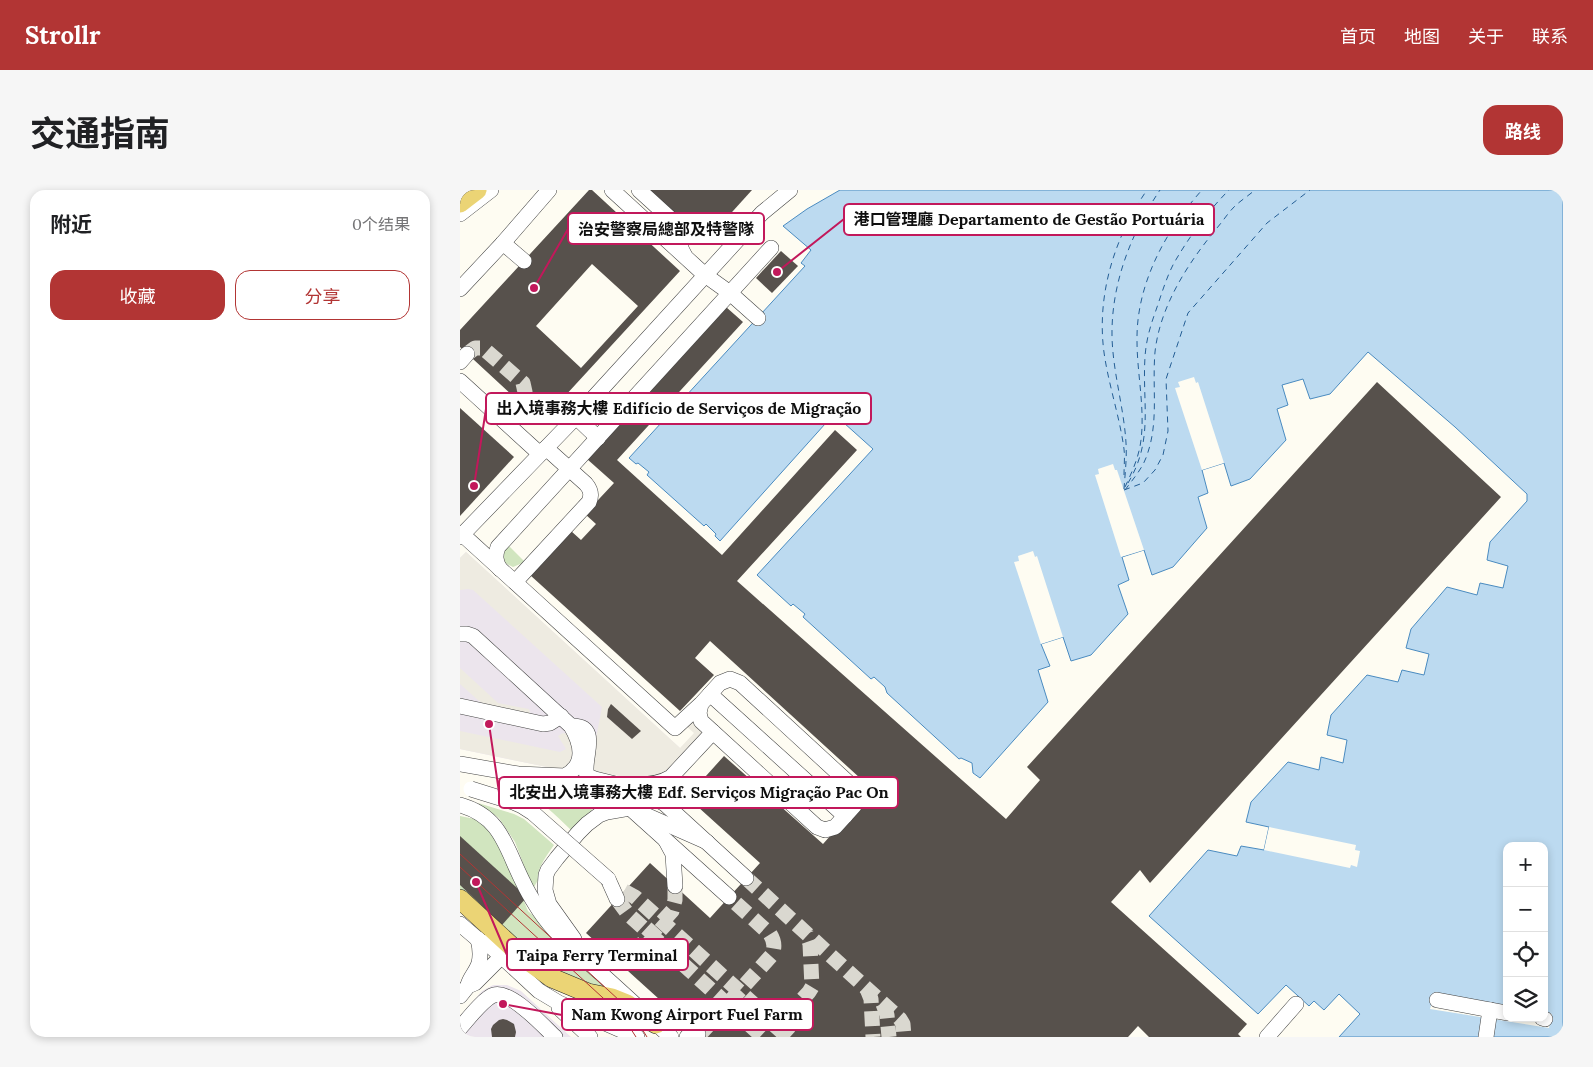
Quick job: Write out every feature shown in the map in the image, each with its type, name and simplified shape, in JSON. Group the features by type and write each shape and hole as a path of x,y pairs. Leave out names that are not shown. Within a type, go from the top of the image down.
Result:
{"main road":[{"path":"460,203 478,190"},
{"path":"460,899 504,941 531,964 552,978 588,993 612,998 627,1004 664,1031"}],"street":[{"path":"460,214 491,190"},
{"path":"460,289 549,190"},
{"path":"612,190 705,275 730,293 758,318"},
{"path":"639,190 676,225 681,249 685,256"},
{"path":"706,699 698,713 701,721 816,828 830,829 835,827 854,806 856,801 855,790 852,786 736,680 725,680 720,683 675,728 515,582 461,536 576,417 762,213 790,190"},
{"path":"503,242 524,260"},
{"path":"500,569 496,561 498,547 771,248"},
{"path":"460,381 502,419 570,469 589,488 591,497 589,502 515,582"},
{"path":"502,419 518,401"},
{"path":"576,417 598,438"},
{"path":"460,634 473,636 566,721 579,740 580,749 578,761 572,771 568,775 561,776 518,774 460,764"},
{"path":"706,699 845,816"},
{"path":"460,706 543,724 566,721 580,726 586,731 589,744 585,771 587,776 600,781 625,785 650,794 665,804 746,878"},
{"path":"625,785 655,784 671,778 713,732"},
{"path":"518,774 554,787 612,796 619,800 729,897"},
{"path":"671,778 667,794 668,803 673,811"},
{"path":"600,781 612,796"},
{"path":"466,786 522,806 533,813 608,879 621,895"},
{"path":"460,805 477,811 489,819 499,831 506,842 523,884 559,935 578,950 604,949"},
{"path":"682,1037 675,1037 664,1031 593,967 578,950 549,904 545,890 548,870 587,824 607,812 630,808 707,842"},
{"path":"662,836 669,844 673,854 675,886"},
{"path":"460,912 485,935 490,947 475,983 464,991"},
{"path":"460,924 490,947 590,1037"},
{"path":"464,991 479,963 480,954 490,947"},
{"path":"540,991 559,1003 637,1037"},
{"path":"460,1028 486,1000 494,995 503,995 516,1002 554,1037"},
{"path":"1437,1000 1503,1012"},
{"path":"1267,1037 1296,1004"},
{"path":"1486,1037 1490,1010"}],"shaded area":[{"path":"466,552 680,748 650,782 601,772 561,770 460,749 460,558"},
{"path":"466,552 680,748 694,733 686,726 691,722 701,728 701,736 663,778 650,782 592,769 591,764 602,707 473,590 460,590 460,558"},
{"path":"460,668 498,703 529,709 530,713 484,704 479,701 460,684"},
{"path":"460,731 560,752 566,749 558,736 563,733 568,734 576,758 565,768 557,769 460,749"},
{"path":"493,985 507,985 521,991 571,1037 460,1037 460,1016 482,991"}],"green space":[{"path":"507,544 525,562 513,567 505,563 502,555"},
{"path":"521,788 589,800 592,810 571,830 540,802 519,791"},
{"path":"478,803 524,819 554,845 541,866 538,880 534,887 531,884 515,842 499,818"},
{"path":"460,816 475,819 500,844 528,911 634,1007 649,1032 558,987 460,901"}],"water":[{"path":"840,190 1563,190 1563,1037 1339,1037 1360,1014 1339,994 1324,1010 1314,1001 1309,1006 1286,985 1258,1014 1149,916 1208,850 1237,856 1241,846 1264,850 1269,827 1246,822 1251,802 1288,762 1319,770 1321,757 1343,763 1347,740 1327,735 1331,715 1367,675 1398,682 1402,670 1424,675 1429,654 1406,648 1411,629 1447,587 1477,595 1480,583 1503,588 1508,566 1487,560 1490,542 1527,501 1527,494 1455,427 1368,352 1330,394 1310,399 1303,379 1282,385 1288,405 1277,409 1286,440 1250,479 1231,486 1224,463 1202,470 1208,493 1198,497 1207,528 1173,567 1152,575 1144,550 1122,557 1129,580 1118,585 1128,614 1091,655 1071,661 1063,637 1041,644 1050,666 1038,670 1048,702 980,778 973,773 972,763 961,758 959,759 887,693 885,687 874,677 871,679 803,617 805,614 793,604 791,606 757,575 873,449 834,414 720,541 706,524 704,526 647,475 649,472 629,458 805,266 801,263 811,250 783,226 807,209"}],"pier":[{"path":"1194,377 1196,383 1198,382 1224,463 1202,470 1175,388 1180,387 1178,382"},
{"path":"1113,464 1115,470 1117,470 1144,550 1121,557 1095,475 1099,474 1098,469"},
{"path":"1033,551 1035,557 1037,556 1063,637 1041,644 1014,562 1019,561 1018,556"},
{"path":"1269,827 1356,845 1355,850 1360,851 1357,867 1351,865 1350,868 1264,850"},
{"path":"1434,995 1503,1017 1503,1021 1430,1009"},
{"path":"1548,1014 1552,1014 1549,1028 1511,1022 1548,1022"}],"building":[{"path":"589,190 592,190 680,271 541,422 460,347 460,330","holes":["592,264 638,306 581,368 536,326"]},
{"path":"647,190 752,190 704,243"},
{"path":"781,251 798,266 772,293 756,278"},
{"path":"726,307 743,322 617,460 722,555 835,430 857,450 737,581 1006,819 1040,780 1027,767 1377,382 1501,497 1150,883 1140,870 1111,902 1247,1024 1238,1034 1241,1037 1149,1037 1138,1026 1128,1037 701,1037 586,933 650,863 710,918 760,863 687,797 724,756 823,844 872,789 710,641 695,658 714,675 680,711 530,575 571,531 581,540 596,524 585,514 614,483 587,459"},
{"path":"460,408 514,457 460,516"},
{"path":"611,704 641,731 632,739 607,717"},
{"path":"460,836 527,897 502,925 460,885"},
{"path":"503,1019 514,1024 515,1037 492,1037 491,1029 493,1025"}],"ferry route":[{"path":"1124,475 1122,438 1105,359 1103,315 1105,293 1116,249 1135,209 1147,190"},
{"path":"1124,489 1126,443 1112,337 1115,298 1119,279 1132,241 1160,190"},
{"path":"1125,487 1133,470 1141,440 1142,416 1137,341 1138,320 1147,279 1155,260 1176,223 1202,190"},
{"path":"1128,483 1136,467 1144,436 1144,374 1147,340 1168,275 1206,215 1229,190"},
{"path":"1125,490 1143,464 1151,443 1154,417 1155,352 1158,335 1169,302 1186,270 1206,241 1234,207 1255,190"},
{"path":"1124,490 1143,483 1155,470 1163,455 1168,431 1166,379 1188,313 1267,223 1310,190"}],"tunnel":[{"path":"467,354 475,348 483,348 523,383 525,392 519,401"},
{"path":"746,878 900,1019 903,1024 904,1037"},
{"path":"604,949 631,948 642,944 672,911 675,900 675,886"},
{"path":"624,891 635,897 790,1037"},
{"path":"698,1034 703,1031 771,956 773,950 774,942 770,934 729,897"},
{"path":"617,899 628,914 763,1037"},
{"path":"772,1033 812,987 810,944 806,933"},
{"path":"867,989 871,999 873,1037"},
{"path":"883,1004 887,1015 889,1037"}],"tram line":[{"path":"460,854 620,1001 634,1016 647,1037"},
{"path":"460,867 614,1008 636,1037"}],"place":[{"name":"港口管理廳 Departamento de Gestão Portuária","path":"777,272"},
{"name":"治安警察局總部及特警隊","path":"534,288"},
{"name":"出入境事務大樓 Edifício de Serviços de Migração","path":"474,486"},
{"name":"北安出入境事務大樓 Edf. Serviços Migração Pac On","path":"489,724"},
{"name":"Taipa Ferry Terminal","path":"476,882"},
{"name":"Nam Kwong Airport Fuel Farm","path":"503,1004"}]}
